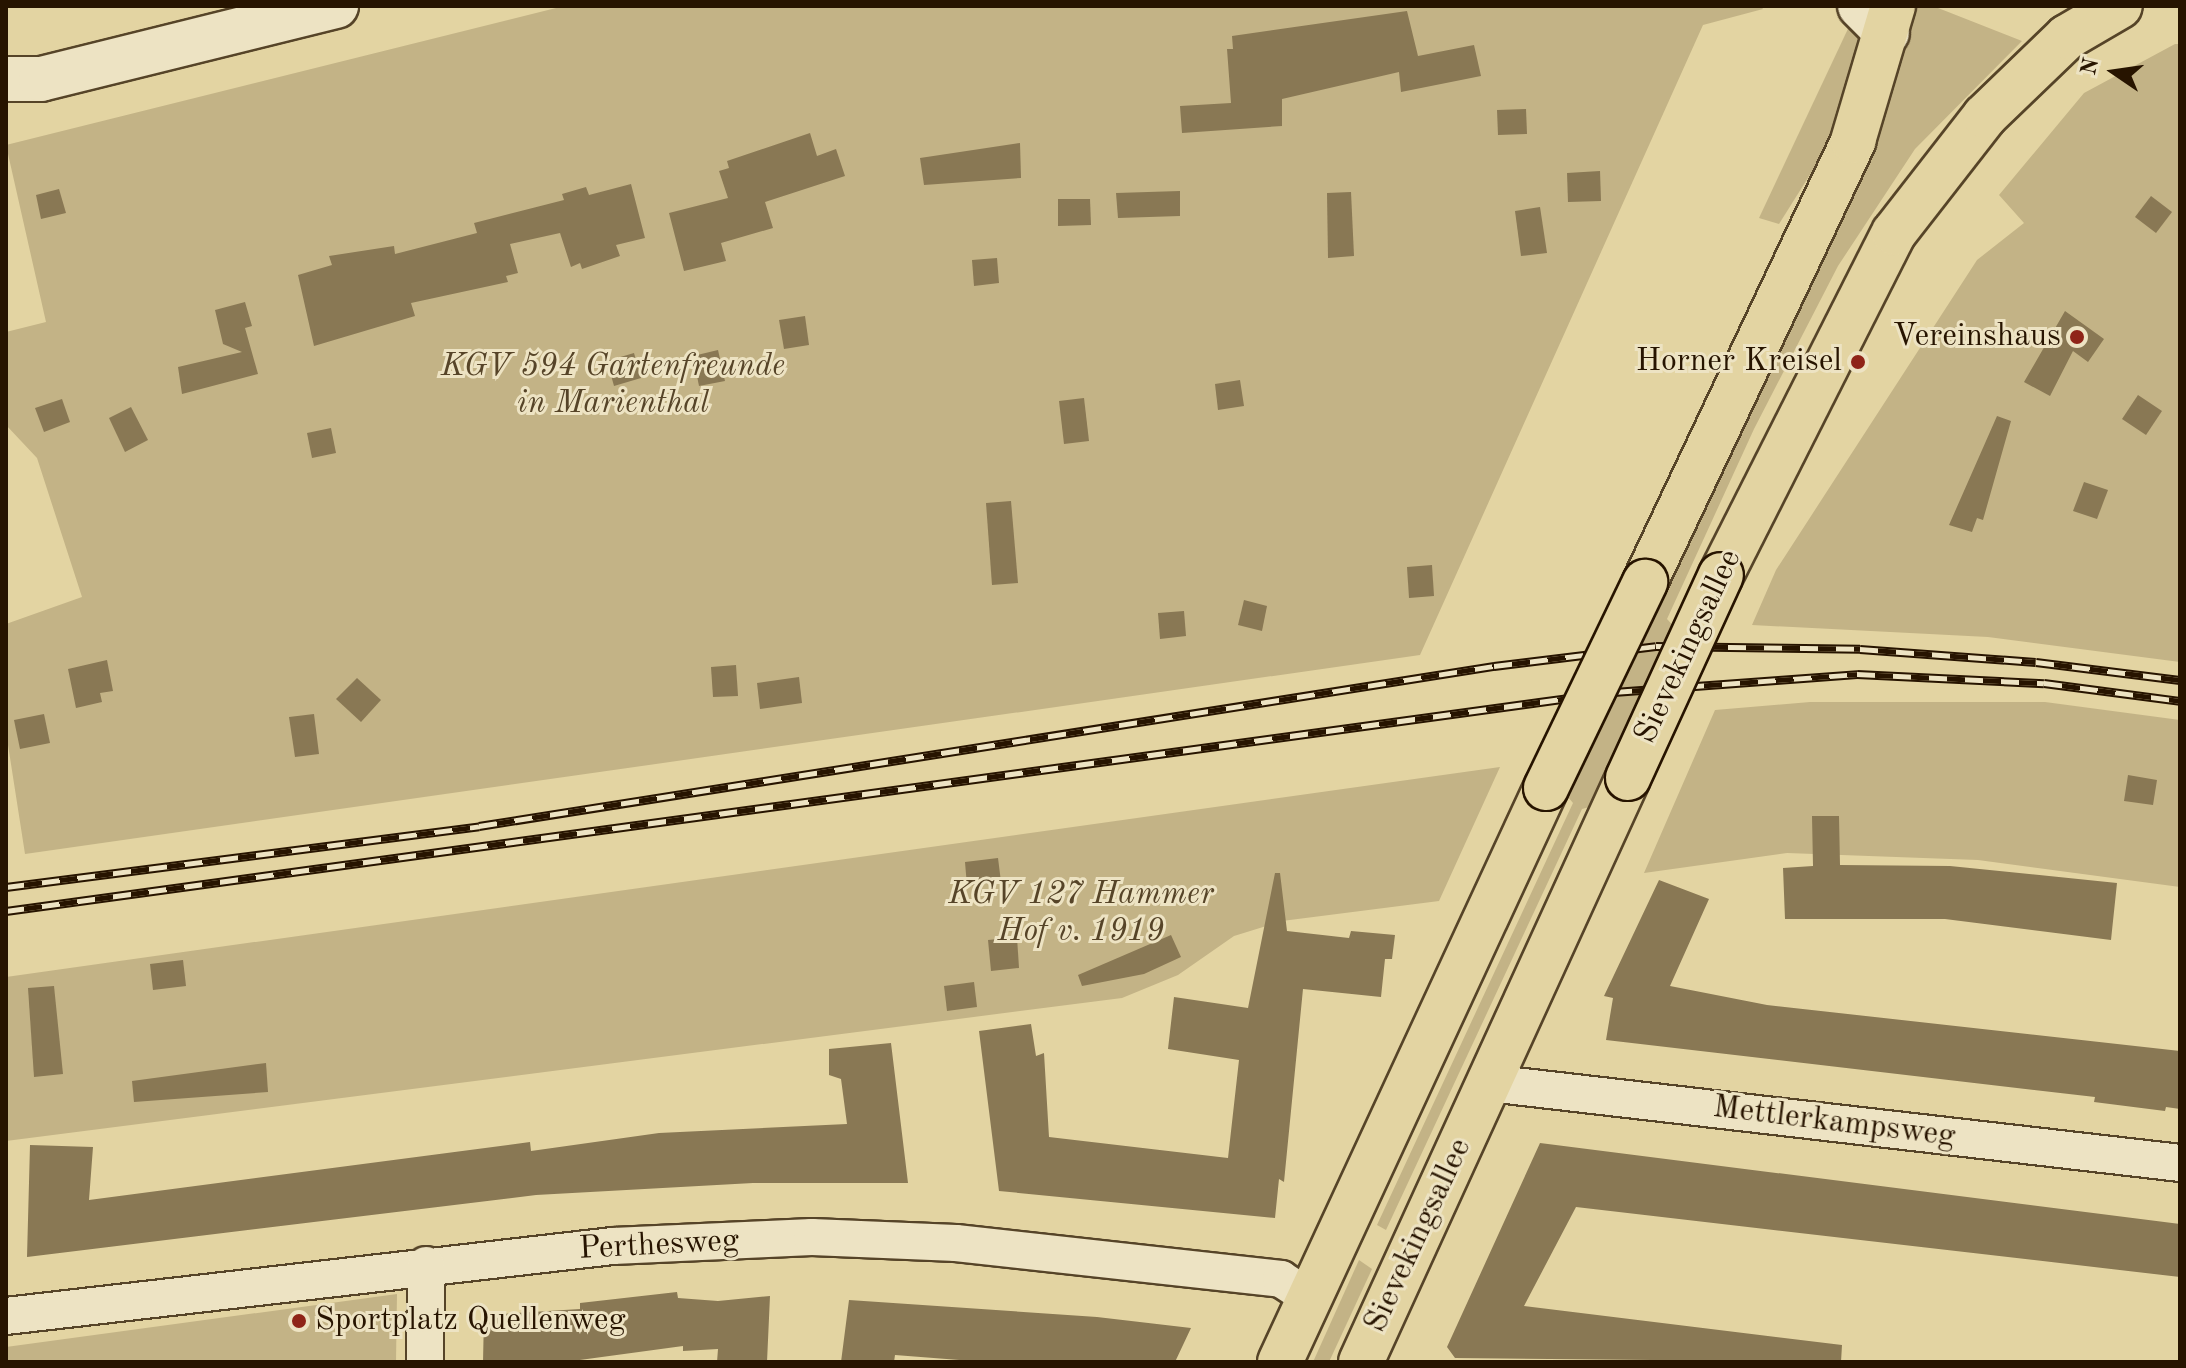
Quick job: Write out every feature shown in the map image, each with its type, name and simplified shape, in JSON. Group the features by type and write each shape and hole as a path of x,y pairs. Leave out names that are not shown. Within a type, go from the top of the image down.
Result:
{"main road":[{"path":"6,103 24,79 336,6"},
{"name":"Sievekingsallee","path":"1361,1362 1721,575 1873,270 1902,221 1985,116 2047,53 2082,24 2120,6"},
{"path":"1280,1362 1546,788 1841,167 1880,15"}],"street":[{"name":"Mettlerkampsweg","path":"1489,1083 2180,1163"},
{"name":"Perthesweg","path":"6,1316 426,1265 613,1246 812,1237 956,1243 1281,1279 1309,1297"},
{"path":"425,1362 426,1265"}],"green space":[{"name":"KGV 594 Gartenfreunde in Marienthal","path":"564,6 1761,6 1763,9 1703,25 1420,655 25,854 6,732 6,624 82,597 37,458 6,425 6,332 46,322 6,145"},
{"path":"1913,6 1933,6 2022,41 1915,149 1838,266 1754,429 1667,619 1679,632 1597,805 1582,809 1386,1230 1377,1225 1573,803 1563,791"},
{"path":"1854,16 1864,40 1828,146 1779,224 1759,218"},
{"path":"2180,44 2180,662 1988,637 1752,625 1776,570 1977,260 2024,223 1999,195 2084,93"},
{"path":"1810,702 2045,702 2180,720 2180,887 1978,860 1787,853 1644,873 1715,710"},
{"name":"KGV 127 Hammer Hof v. 1919","path":"1500,767 1439,901 1282,921 1234,936 1178,975 1122,998 6,1141 6,977"},
{"path":"1359,1260 1372,1269 1329,1362 1313,1362"},
{"name":"Sportplatz Quellenweg","path":"397,1294 396,1362 6,1362 6,1347"}],"building":[{"path":"1407,11 1418,56 1474,45 1481,76 1401,92 1399,72 1282,99 1282,126 1182,133 1180,106 1231,103 1227,49 1233,49 1232,36"},
{"path":"1526,109 1527,134 1498,135 1497,110"},
{"path":"810,133 817,156 836,149 845,176 765,202 773,228 721,243 726,261 684,271 669,213 728,198 719,171 729,168 727,161"},
{"path":"1020,143 1021,178 924,185 920,158"},
{"path":"1600,171 1601,201 1568,202 1567,173"},
{"path":"631,184 645,238 616,245 620,256 582,269 580,263 571,267 560,233 510,244 518,273 506,276 508,282 411,303 415,316 314,346 298,275 332,265 329,256 394,246 395,254 477,233 474,223 564,200 562,194 586,187 589,195"},
{"path":"59,189 66,213 41,219 36,195"},
{"path":"1180,191 1180,216 1118,218 1116,193"},
{"path":"1351,192 1354,256 1328,258 1327,193"},
{"path":"2151,196 2172,212 2156,233 2135,217"},
{"path":"1058,199 1090,199 1091,225 1058,226"},
{"path":"1540,207 1547,253 1521,256 1515,211"},
{"path":"997,258 999,283 974,286 972,260"},
{"path":"245,302 252,326 245,328 258,374 182,394 178,367 242,352 223,344 215,310"},
{"path":"2065,311 2104,339 2088,362 2073,351 2050,396 2024,382"},
{"path":"805,316 809,345 784,349 779,320"},
{"path":"718,350 725,381 699,386 693,356"},
{"path":"634,353 641,378 614,386 607,361"},
{"path":"1240,380 1244,406 1218,410 1215,384"},
{"path":"2138,395 2162,411 2146,435 2122,419"},
{"path":"1084,398 1089,441 1064,444 1059,401"},
{"path":"62,399 70,422 44,432 35,408"},
{"path":"131,407 148,440 125,452 109,418"},
{"path":"1997,416 2011,421 1983,520 1977,518 1972,532 1949,525"},
{"path":"331,428 336,453 312,458 307,433"},
{"path":"2084,482 2108,490 2097,519 2073,511"},
{"path":"1011,501 1018,583 992,585 986,503"},
{"path":"1432,565 1434,596 1409,598 1407,567"},
{"path":"1244,600 1267,606 1262,631 1238,625"},
{"path":"1184,611 1186,636 1160,639 1158,613"},
{"path":"107,660 113,691 100,693 102,702 76,708 68,669"},
{"path":"736,665 738,696 713,697 711,667"},
{"path":"799,677 802,703 760,709 757,683"},
{"path":"357,678 381,700 361,722 336,699"},
{"path":"44,714 50,743 20,749 14,720"},
{"path":"314,714 319,754 295,757 289,717"},
{"path":"2128,775 2157,780 2153,805 2124,801"},
{"path":"1812,816 1839,816 1840,865 1950,866 2117,883 2111,940 1945,919 1785,919 1783,868 1813,866"},
{"path":"998,858 1001,882 967,886 965,862"},
{"path":"1275,873 1280,873 1287,931 1349,938 1351,931 1395,935 1392,959 1385,959 1381,997 1303,989 1284,1182 1279,1179 1275,1218 999,1191 979,1031 1031,1024 1036,1056 1044,1053 1049,1137 1228,1158 1239,1060 1168,1049 1174,997 1248,1008"},
{"path":"1659,880 1709,899 1670,986 1767,1005 2180,1051 2180,1109 2166,1107 2165,1111 2094,1102 2095,1097 1606,1040 1613,998 1604,996"},
{"path":"1171,935 1181,957 1144,974 1082,986 1078,975"},
{"path":"1017,937 1019,968 991,971 988,940"},
{"path":"183,960 186,986 153,990 150,964"},
{"path":"974,982 977,1007 947,1011 944,986"},
{"path":"54,986 63,1074 34,1077 28,988"},
{"path":"891,1043 908,1183 753,1183 536,1195 27,1257 30,1145 93,1147 89,1200 530,1142 531,1151 659,1133 847,1124 841,1079 829,1075 829,1049"},
{"path":"266,1063 268,1092 134,1102 132,1081"},
{"path":"1540,1143 2180,1224 2180,1277 1576,1207 1524,1306 1842,1345 1841,1362 1455,1358 1447,1347"},
{"path":"677,1292 678,1298 718,1301 770,1296 767,1362 717,1362 718,1349 683,1351 683,1346 565,1362 483,1362 484,1315 580,1309 580,1303"},
{"path":"849,1300 1097,1317 1191,1328 1175,1362 985,1362 895,1355 894,1362 841,1362"}],"railway":[{"path":"6,887 479,826 1494,666 1656,646 1860,649 2036,662 2180,680"},
{"path":"6,911 1614,692 1857,674 2044,683 2180,701"}],"place":[{"name":"Vereinshaus","path":"2077,337"},
{"name":"Horner Kreisel","path":"1858,362"},
{"name":"Sportplatz Quellenweg","path":"299,1321"}]}
